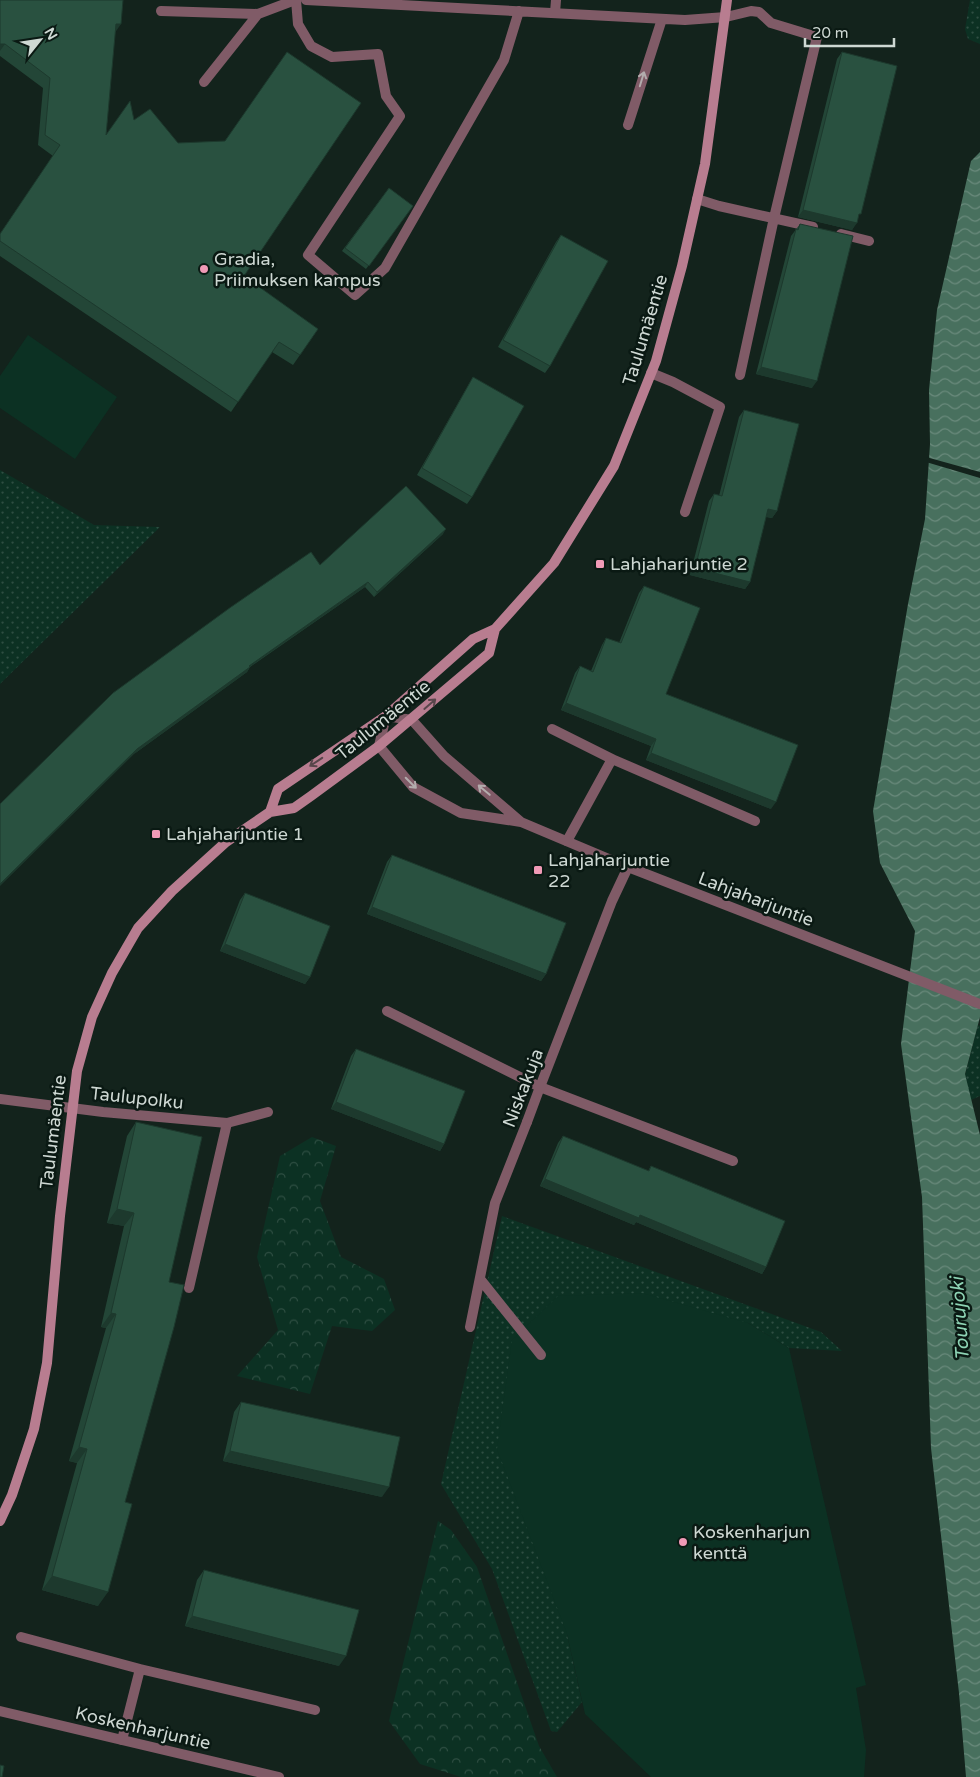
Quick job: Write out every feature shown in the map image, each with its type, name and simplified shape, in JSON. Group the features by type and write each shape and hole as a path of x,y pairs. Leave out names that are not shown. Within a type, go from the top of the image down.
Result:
{"main road":[{"name":"Taulumäentie","path":"270,812 278,789 386,716 473,639 495,629 554,563 614,466 651,373 682,266 705,164 727,0"},
{"name":"Taulumäentie","path":"0,1521 12,1495 34,1429 47,1363 60,1216 76,1071 92,1017 112,974 138,928 172,892 226,842 270,812 294,808 412,720 489,652 495,629"}],"street":[{"path":"161,11 258,14 295,0 298,24 311,46 332,57 378,54 386,96 400,116 308,254 355,295 385,268 504,60 519,11"},
{"path":"306,0 685,20 726,17 751,11 759,12 771,23 817,37 774,218 740,375"},
{"path":"555,13 556,0"},
{"path":"204,82 258,14"},
{"path":"628,125 662,19"},
{"path":"697,199 718,206 869,241"},
{"path":"651,373 673,382 720,407 686,512"},
{"path":"379,746 386,716 412,720"},
{"name":"Lahjaharjuntie","path":"412,720 444,756 521,822"},
{"path":"552,729 612,760 755,820"},
{"name":"Lahjaharjuntie","path":"379,746 413,787 461,813 521,822 628,867 980,1004"},
{"path":"567,841 612,760"},
{"name":"Niskakuja","path":"470,1327 495,1203 528,1122 612,901 628,867"},
{"path":"386,1011 540,1087 733,1161"},
{"name":"Taulupolku","path":"0,1098 104,1112 227,1124 268,1112"},
{"path":"189,1288 227,1124"},
{"path":"480,1279 541,1355"},
{"path":"21,1637 140,1669 315,1710"},
{"path":"122,1740 140,1669"},
{"name":"Koskenharjuntie","path":"0,1712 279,1777"}],"green space":[{"path":"970,0 980,0 980,44 968,39 965,29"},
{"path":"28,335 117,397 75,459 0,408 0,376"},
{"path":"0,470 94,525 160,527 0,684"},
{"path":"978,1025 980,1026 980,1096 971,1100 965,1075"},
{"path":"312,1137 336,1146 320,1201 341,1257 384,1279 395,1310 372,1331 332,1326 310,1394 237,1376 278,1330 257,1257 280,1156"},
{"path":"502,1216 821,1332 842,1351 789,1348 748,1323 567,1634 582,1702 557,1732 551,1731 492,1569 441,1484"},
{"name":"Koskenharjun kenttä","path":"642,1293 748,1323 789,1348 866,1685 856,1688 866,1750 864,1777 651,1777 585,1714 567,1634 497,1449 512,1340 558,1296"},
{"path":"438,1521 451,1530 477,1567 539,1746 557,1777 461,1777 420,1764 389,1721"}],"water":[{"name":"Tourujoki","path":"980,152 980,1017 965,1074 980,1135 980,1777 966,1777 959,1693 931,1448 922,1197 901,1044 915,931 880,863 873,811 908,604 925,519 930,444 929,390 937,310 971,161"}],"pier":[{"path":"926,457 980,472 980,478 926,462"}],"building":[{"path":"0,0 123,0 121,24 116,24 106,135 130,101 134,120 150,109 178,143 225,141 287,52 361,103 244,276 318,329 300,355 279,342 238,402 0,241 0,234 60,145 45,135 50,78 5,44 0,44"},
{"path":"842,52 897,66 861,214 859,214 857,223 803,210"},
{"path":"389,188 413,206 369,266 345,248"},
{"path":"800,224 853,236 817,381 761,367 796,229 798,230"},
{"path":"561,235 608,261 550,366 503,340"},
{"path":"473,377 524,406 472,497 422,468"},
{"path":"744,410 799,424 777,511 768,509 750,582 695,568 714,494 722,496"},
{"path":"406,486 446,529 377,592 368,582 249,666 137,749 0,884 0,804 113,693 231,607 311,552 320,565"},
{"path":"644,586 700,608 666,694 798,745 776,802 651,753 656,739 566,703 580,666 593,672 606,638 621,643"},
{"path":"392,855 566,923 546,974 372,907"},
{"path":"245,893 330,926 310,977 225,944"},
{"path":"356,1049 465,1091 444,1144 336,1102"},
{"path":"136,1122 202,1137 169,1282 184,1285 125,1502 132,1504 108,1592 52,1576 87,1449 79,1447 116,1314 111,1313 134,1213 117,1209"},
{"path":"563,1136 649,1171 651,1166 785,1221 766,1267 640,1215 639,1218 545,1179"},
{"path":"241,1402 400,1437 389,1487 230,1451"},
{"path":"204,1570 359,1610 346,1656 192,1616"},
{"path":"0,1765 4,1766 2,1777 0,1777"}],"place":[{"name":"Gradia, Priimuksen kampus","path":"204,269"},
{"name":"Lahjaharjuntie 2","path":"600,564"},
{"name":"Lahjaharjuntie 1","path":"156,834"},
{"name":"Lahjaharjuntie 22","path":"538,870"},
{"name":"Koskenharjun kenttä","path":"683,1542"}]}
